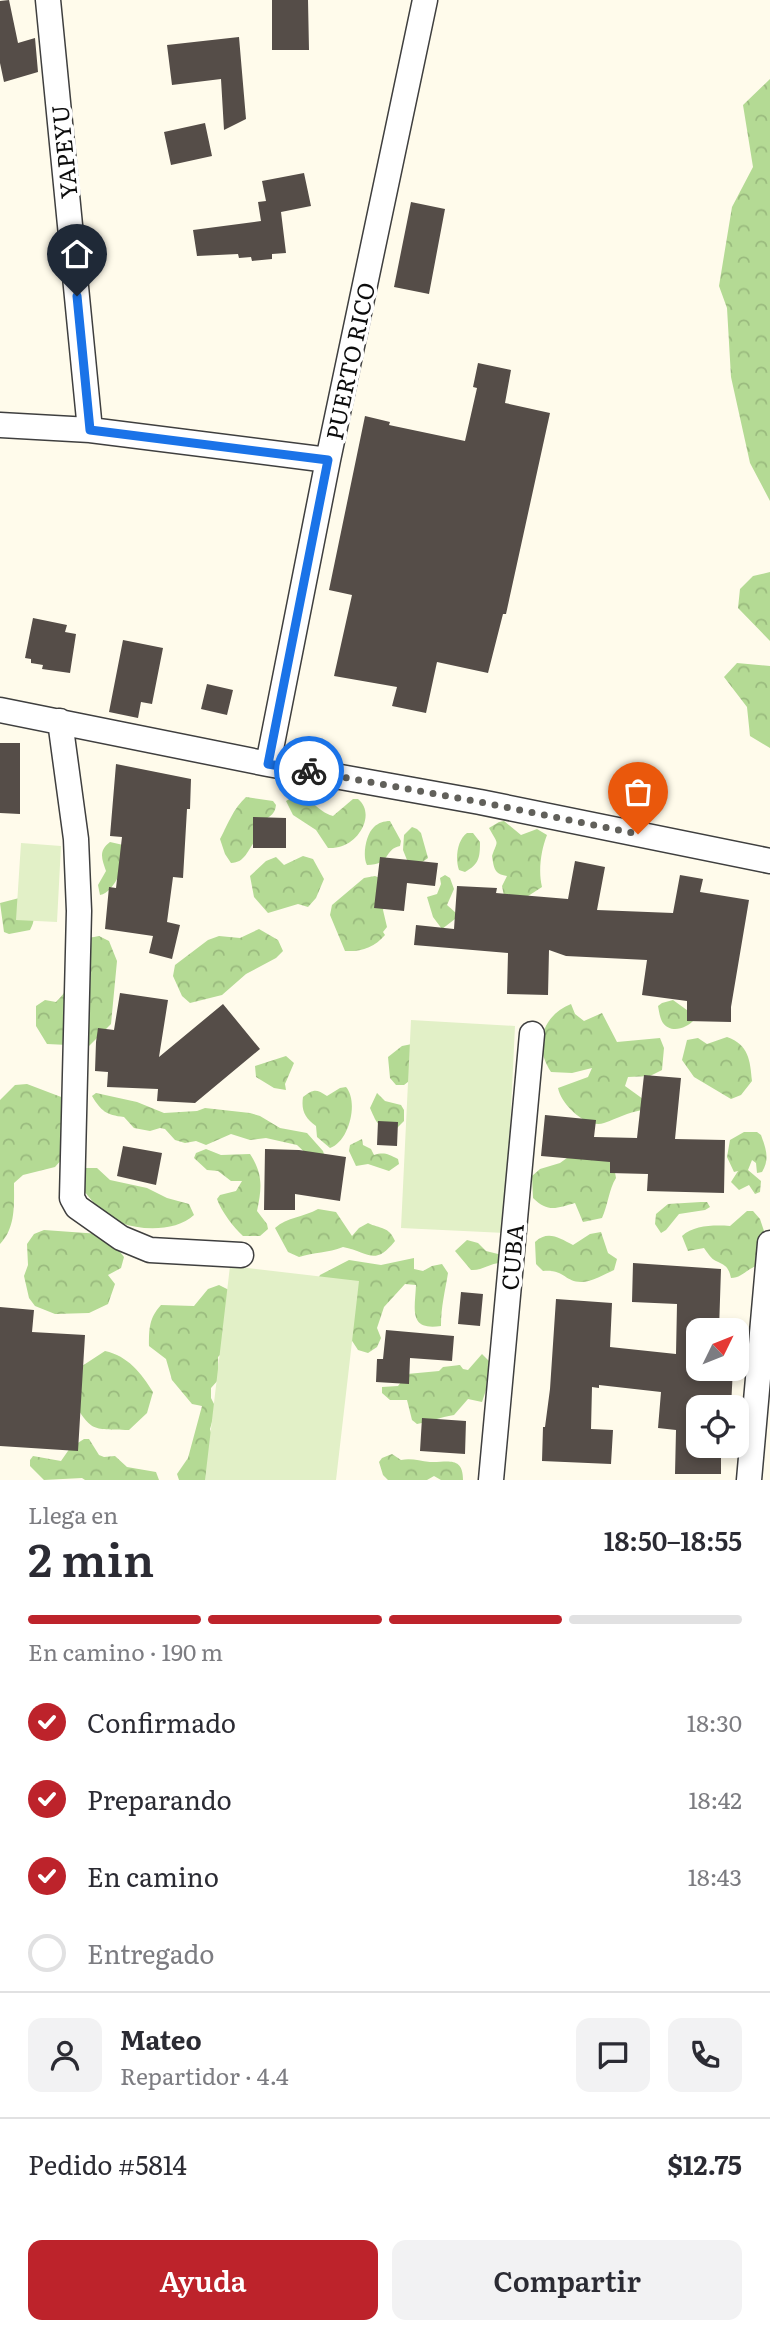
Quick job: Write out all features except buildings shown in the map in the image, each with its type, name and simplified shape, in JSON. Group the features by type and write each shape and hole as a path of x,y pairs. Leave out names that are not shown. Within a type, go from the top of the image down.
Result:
{"street":[{"name":"YAPEYU","path":"47,0 90,430"},
{"name":"PUERTO RICO","path":"268,764 328,460 425,0"},
{"path":"0,425 90,430 328,460"},
{"path":"0,710 770,861"},
{"path":"60,721 76,839 79,911 72,1198 77,1207 121,1238 150,1250 241,1255"},
{"name":"CUBA","path":"491,1480 532,1034"},
{"path":"749,1480 770,1243"}],"green space":[{"path":"770,79 770,501 750,463 731,377 727,308 719,286 732,207 753,167 743,105"},
{"path":"770,572 770,641 738,608 740,589 753,576"},
{"path":"737,663 770,666 770,748 750,736 747,707 724,677"},
{"path":"295,796 307,799 333,816 353,799 358,799 365,812 363,827 353,840 328,848 316,830 293,815 286,801"},
{"path":"246,797 273,801 276,805 270,816 258,823 257,839 246,854 240,861 231,863 220,839 234,812"},
{"path":"390,821 401,841 400,846 391,850 384,860 367,865 365,851 371,830 377,824"},
{"path":"504,821 521,835 537,829 547,835 541,861 542,887 525,898 504,896 502,886 507,876 499,874 494,867 492,856 496,842 489,828"},
{"path":"412,827 421,833 428,858 411,870 403,850 404,835"},
{"path":"467,833 473,833 480,842 480,848 476,863 465,872 459,870 457,855 461,840"},
{"path":"110,842 132,847 111,888 100,895 98,885 106,871 102,852"},
{"path":"21,843 61,846 57,922 16,920"},
{"path":"303,856 313,859 324,879 316,898 308,907 298,904 268,913 254,897 250,876 266,861 276,857 284,865"},
{"path":"445,875 450,878 454,889 447,905 456,913 455,919 442,929 433,917 427,897 437,894 440,878"},
{"path":"375,876 391,890 383,910 387,927 383,932 385,935 367,948 345,951 330,915 332,905 364,878"},
{"path":"23,897 33,912 34,920 30,930 9,934 4,932 0,903"},
{"path":"259,929 278,940 283,951 276,958 246,974 222,995 190,1003 182,996 173,976 175,965 208,940 219,936 240,938"},
{"path":"99,936 109,941 117,961 111,1024 88,1047 77,1050 68,1045 47,1044 36,1026 36,1006 45,1000 56,1002 77,972 89,938"},
{"path":"673,1000 691,1013 694,1020 679,1029 666,1026 659,1013 658,1006"},
{"path":"571,1004 575,1014 584,1021 602,1013 617,1042 660,1038 664,1048 662,1070 650,1076 628,1077 625,1086 643,1099 642,1110 597,1124 582,1119 564,1101 558,1088 588,1077 592,1068 572,1073 551,1072 542,1052 542,1042 543,1032 553,1016"},
{"path":"411,1020 515,1026 505,1233 401,1228"},
{"path":"727,1037 740,1044 747,1054 752,1081 741,1095 731,1099 694,1077 682,1060 687,1040 698,1038 707,1044"},
{"path":"412,1044 413,1078 404,1085 396,1085 390,1078 388,1057 402,1046"},
{"path":"286,1056 294,1063 285,1084 286,1090 274,1088 256,1077 255,1066"},
{"path":"27,1084 69,1100 76,1143 55,1167 23,1175 14,1183 11,1223 0,1244 0,1100 15,1085"},
{"path":"346,1087 352,1102 350,1121 342,1138 330,1148 317,1137 316,1126 305,1114 303,1097 315,1091 327,1096"},
{"path":"96,1093 137,1102 164,1113 205,1108 250,1113 280,1128 307,1133 323,1151 326,1161 316,1163 297,1145 266,1138 250,1140 231,1134 206,1145 196,1141 185,1143 175,1140 165,1129 150,1131 134,1128 124,1117 101,1109 92,1096"},
{"path":"377,1093 385,1101 401,1105 404,1110 404,1121 396,1129 382,1126 375,1118 370,1108"},
{"path":"744,1132 757,1132 761,1135 766,1149 767,1158 762,1172 757,1173 756,1163 752,1160 748,1170 761,1181 760,1192 755,1194 749,1185 739,1190 731,1182 738,1171 734,1172 727,1157 730,1140"},
{"path":"362,1139 363,1145 371,1149 374,1155 389,1155 398,1159 399,1164 389,1171 368,1164 356,1166 349,1151 350,1145"},
{"path":"206,1149 221,1155 250,1154 260,1181 257,1211 268,1229 260,1236 243,1236 225,1214 217,1199 220,1195 236,1191 242,1181 231,1181 218,1171 207,1170 194,1158 196,1153"},
{"path":"578,1150 600,1150 614,1167 616,1178 602,1218 583,1222 575,1203 558,1208 548,1207 533,1198 532,1176 540,1169 560,1163"},
{"path":"80,1168 97,1168 110,1180 147,1188 167,1198 189,1204 194,1215 169,1227 139,1227 121,1223 101,1210 83,1190 74,1177"},
{"path":"707,1202 710,1207 679,1214 661,1233 655,1224 656,1214 668,1204"},
{"path":"318,1209 336,1212 352,1236 368,1223 387,1230 395,1241 382,1254 376,1256 343,1247 299,1257 288,1252 275,1228"},
{"path":"747,1211 753,1211 760,1219 768,1243 759,1266 731,1278 726,1267 712,1259 704,1248 688,1251 682,1236 687,1232 705,1226 730,1226"},
{"path":"44,1230 100,1234 111,1240 124,1257 121,1268 108,1275 115,1284 108,1304 89,1313 55,1314 35,1306 29,1298 24,1276 28,1265 27,1244 34,1234"},
{"path":"601,1232 608,1253 617,1259 614,1270 581,1282 556,1272 543,1271 536,1264 535,1242 544,1236 554,1236 573,1245 590,1234"},
{"path":"467,1240 478,1243 486,1251 502,1255 501,1263 471,1270 455,1251"},
{"path":"414,1258 414,1269 423,1271 442,1264 448,1273 441,1326 430,1327 418,1322 415,1310 416,1285 405,1284 384,1307 377,1328 381,1338 377,1347 368,1353 358,1350 315,1284 320,1275 349,1260 381,1265"},
{"path":"230,1266 359,1281 336,1480 205,1480"},
{"path":"219,1285 229,1290 226,1349 218,1357 219,1379 211,1388 211,1398 216,1408 210,1429 216,1452 207,1480 179,1480 177,1474 188,1458 202,1406 192,1404 172,1380 166,1359 149,1346 150,1324 161,1305 194,1306 208,1289"},
{"path":"105,1351 121,1357 133,1366 153,1392 147,1413 129,1430 93,1426 83,1417 71,1398 79,1368"},
{"path":"482,1354 489,1361 482,1402 468,1399 454,1415 417,1424 412,1420 407,1400 390,1400 382,1393 382,1387 398,1386 407,1374 439,1371 443,1367 460,1365 468,1370"},
{"path":"84,1439 89,1439 99,1455 115,1456 127,1467 156,1472 159,1480 44,1480 30,1466 33,1456 61,1461 70,1448"},
{"path":"392,1454 401,1460 452,1462 460,1467 463,1480 441,1480 434,1476 427,1480 388,1480 383,1475 379,1462"}],"way so far":[{"path":"309,771 638,834"}],"route":[{"path":"77,296 90,430 328,460 268,764 309,771"}]}
